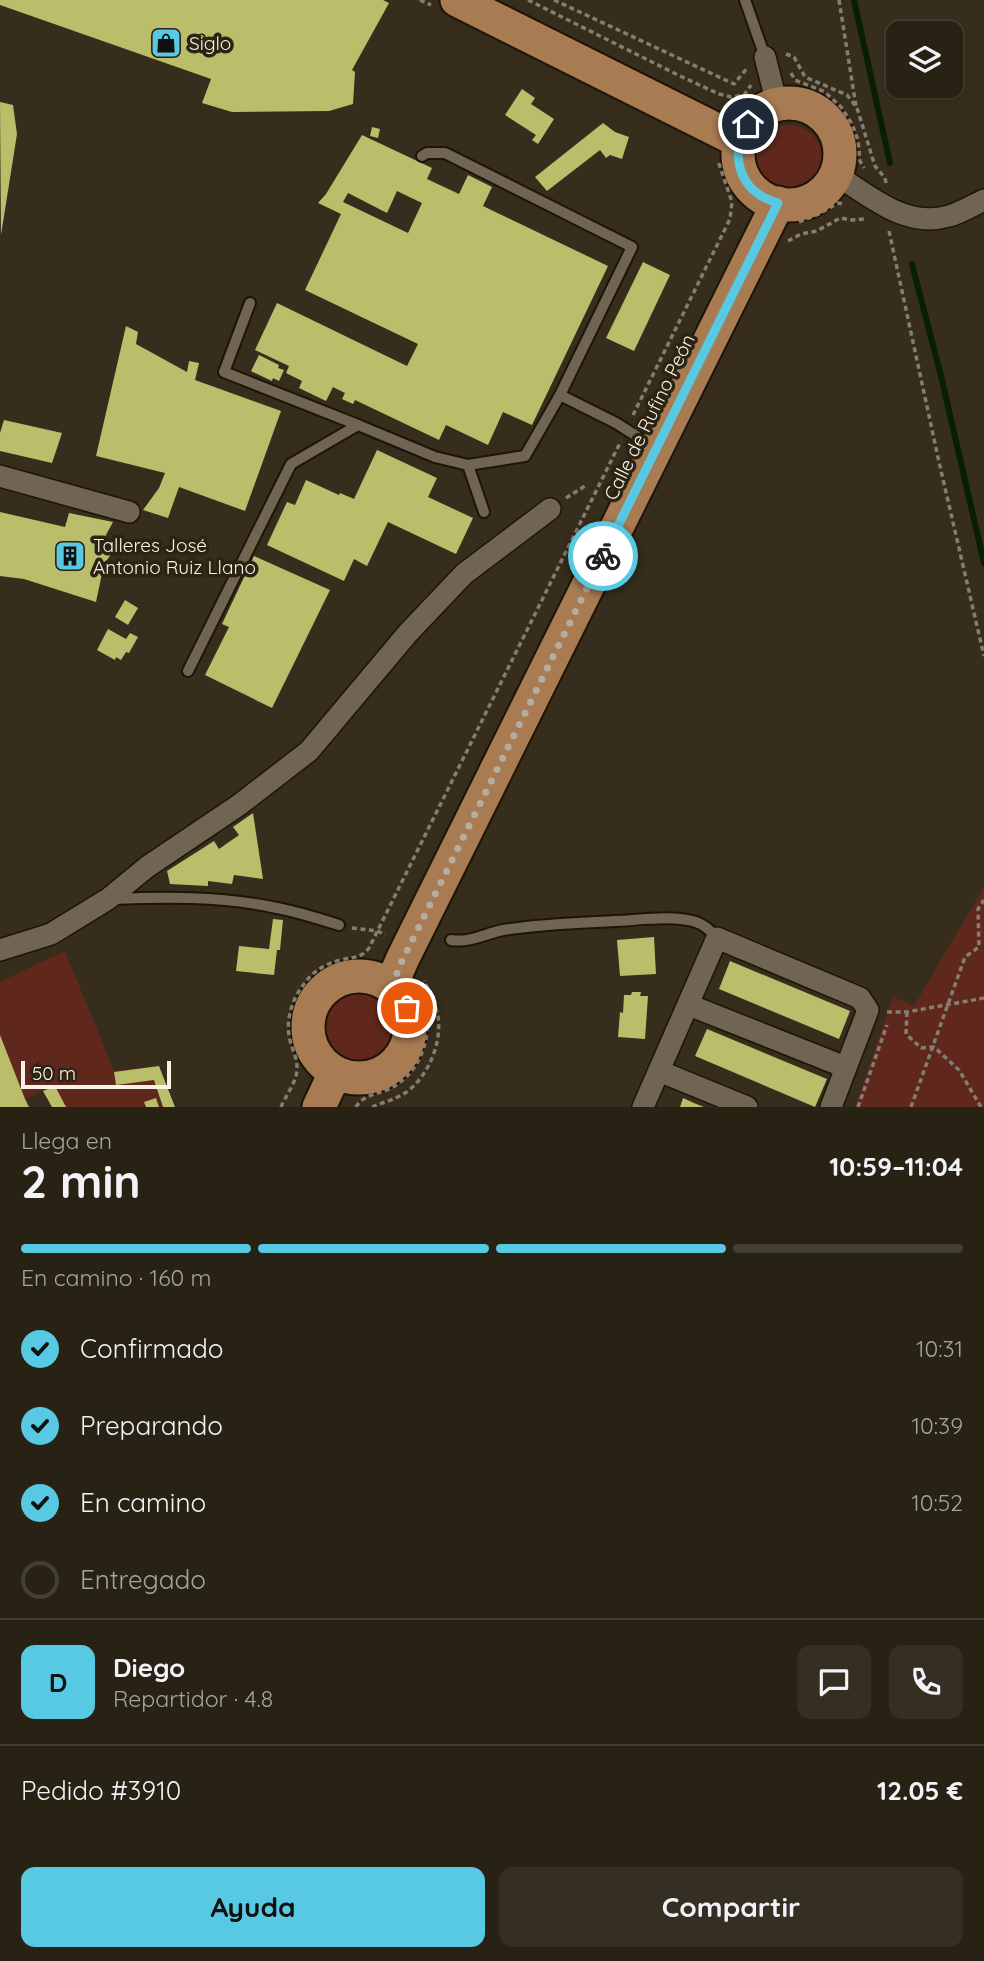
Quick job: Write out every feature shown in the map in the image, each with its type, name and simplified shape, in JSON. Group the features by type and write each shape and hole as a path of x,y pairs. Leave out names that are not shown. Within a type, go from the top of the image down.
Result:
{"main road":[{"path":"457,0 743,132"},
{"path":"496,0 714,105 743,132"},
{"path":"792,103 820,113 830,124 839,145 835,174 824,190 816,197 797,204 768,199 749,185 738,160 743,132 760,111 776,104 792,103"},
{"name":"Calle de Rufino Peón","path":"397,982 401,926 638,438 744,228 768,199"},
{"name":"Calle de Rufino Peón","path":"397,982 396,974 403,958 768,199"},
{"path":"349,977 397,982 410,1018 410,1039 401,1058 386,1072 355,1079 322,1099 318,1058 309,1037 309,1014 313,1004 328,986 349,977"}],"street":[{"path":"765,57 776,104"},
{"path":"835,174 883,205 909,218 926,220 950,216 984,200"},
{"path":"0,477 129,512"},
{"path":"0,950 51,934 108,900 147,867 239,805 309,751 408,633 464,573 550,509"},
{"path":"643,1107 717,938 860,998 868,1010 831,1107"},
{"path":"689,1004 845,1067"},
{"path":"659,1071 747,1107"}],"lane":[{"path":"746,0 765,57"},
{"path":"250,303 224,372 435,457 468,466 525,456 560,395 632,247 445,153 427,153 422,156"},
{"path":"560,395 638,438"},
{"path":"188,671 291,464 358,425"},
{"path":"468,466 484,512"},
{"path":"108,900 164,897 237,901 272,906 339,925"},
{"path":"451,940 462,942 499,931 529,926 664,919 694,921 703,925 717,938"}],"path":[{"path":"554,0 734,84 749,66 780,52 794,57 805,77 847,95 857,108"},
{"path":"787,242 801,234 817,231 840,218 869,218 883,205 887,193 885,178 875,166 857,108 839,0"},
{"path":"883,205 984,656"},
{"path":"911,1107 965,957 982,947 978,909 984,900"},
{"path":"281,1107 297,1072 288,1028 291,1006 298,991 310,976 323,967 364,954 378,931 366,931"},
{"path":"372,1107 410,1090 425,1072 436,1048 438,1016 425,983 397,982"},
{"path":"868,1010 907,1012 984,998"},
{"path":"907,1012 906,1034 921,1048 934,1046"},
{"path":"858,1107 887,1024"},
{"path":"934,1046 959,1070 981,1107"}],"shaded area":[{"path":"782,125 796,125 808,130 817,139 822,158 820,171 813,182 796,191 782,191 770,186 761,177 756,165 756,151 761,139 770,130"},
{"path":"984,887 984,1107 855,1107 893,997 914,1006"},
{"path":"65,951 114,1071 159,1066 175,1107 52,1107 43,1091 25,1099 0,1035 0,982"},
{"path":"352,992 366,992 385,1002 395,1021 395,1035 385,1054 366,1064 352,1064 333,1054 323,1035 323,1021 333,1002"}],"building":[{"path":"0,0 383,0 389,3 352,70 355,72 353,104 329,111 232,112 202,103 211,79 0,5"},
{"path":"522,89 535,98 531,104 554,119 538,144 532,140 536,135 505,115"},
{"path":"0,102 13,105 17,134 1,235"},
{"path":"603,123 615,132 629,137 622,159 610,155 606,158 600,150 547,191 535,177"},
{"path":"372,127 380,129 378,138 370,136"},
{"path":"362,135 432,168 427,179 459,194 468,175 492,187 483,206 608,266 532,425 503,412 488,445 446,425 439,440 355,400 353,404 342,399 345,393 333,387 326,401 299,388 302,381 286,373 289,366 255,350 277,303 407,366 418,344 305,290 341,214 318,203","holes":["397,191 422,203 408,233 343,202 348,193 387,213"]},
{"path":"643,262 670,275 634,351 606,338"},
{"path":"126,326 138,332 136,344 187,372 189,361 199,363 195,380 281,411 245,511 179,487 168,518 143,510 159,488 165,473 96,456"},
{"path":"259,355 284,370 279,381 273,378 272,381 251,371"},
{"path":"4,420 62,433 52,463 0,451 0,433"},
{"path":"377,450 437,478 428,497 473,518 456,554 388,522 367,566 354,559 344,581 267,545 287,502 295,505 306,480 354,499"},
{"name":"Talleres José Antonio Ruiz Llano","path":"0,512 65,527 69,513 113,522 100,546 115,549 104,564 96,602 24,579 0,576"},
{"path":"254,556 330,590 272,708 205,675 229,627 222,624"},
{"path":"125,600 138,608 128,625 115,617"},
{"path":"108,629 126,639 130,633 138,637 129,653 126,652 121,660 116,657 115,660 97,650"},
{"path":"253,813 263,879 234,875 232,884 208,881 208,886 170,884 167,871 214,841 219,849 239,835 233,827"},
{"path":"273,919 283,920 274,975 236,971 239,946 269,949"},
{"path":"654,937 656,974 620,976 617,940"},
{"path":"730,961 850,1011 839,1039 719,989"},
{"path":"632,992 641,992 640,996 648,996 645,1039 618,1037 624,995 631,995"},
{"path":"707,1029 827,1079 815,1107 695,1056"},
{"path":"0,1035 25,1099 29,1107 0,1107"},
{"path":"159,1066 175,1107 163,1107 154,1080 116,1085 114,1072"},
{"path":"55,1086 66,1107 52,1107 43,1091"},
{"path":"156,1098 159,1107 146,1107 144,1102"},
{"path":"683,1098 694,1103 704,1107 680,1107"}],"waterway":[{"path":"854,0 890,163"},
{"path":"912,264 984,563"}],"way so far":[{"path":"407,1008 396,991 396,974 399,967 603,556"}],"place":[{"name":"Siglo","path":"166,43"},
{"name":"Talleres José Antonio Ruiz Llano","path":"70,556"}],"route":[{"path":"603,556 778,203 758,194 742,174 738,147 748,124"}]}
